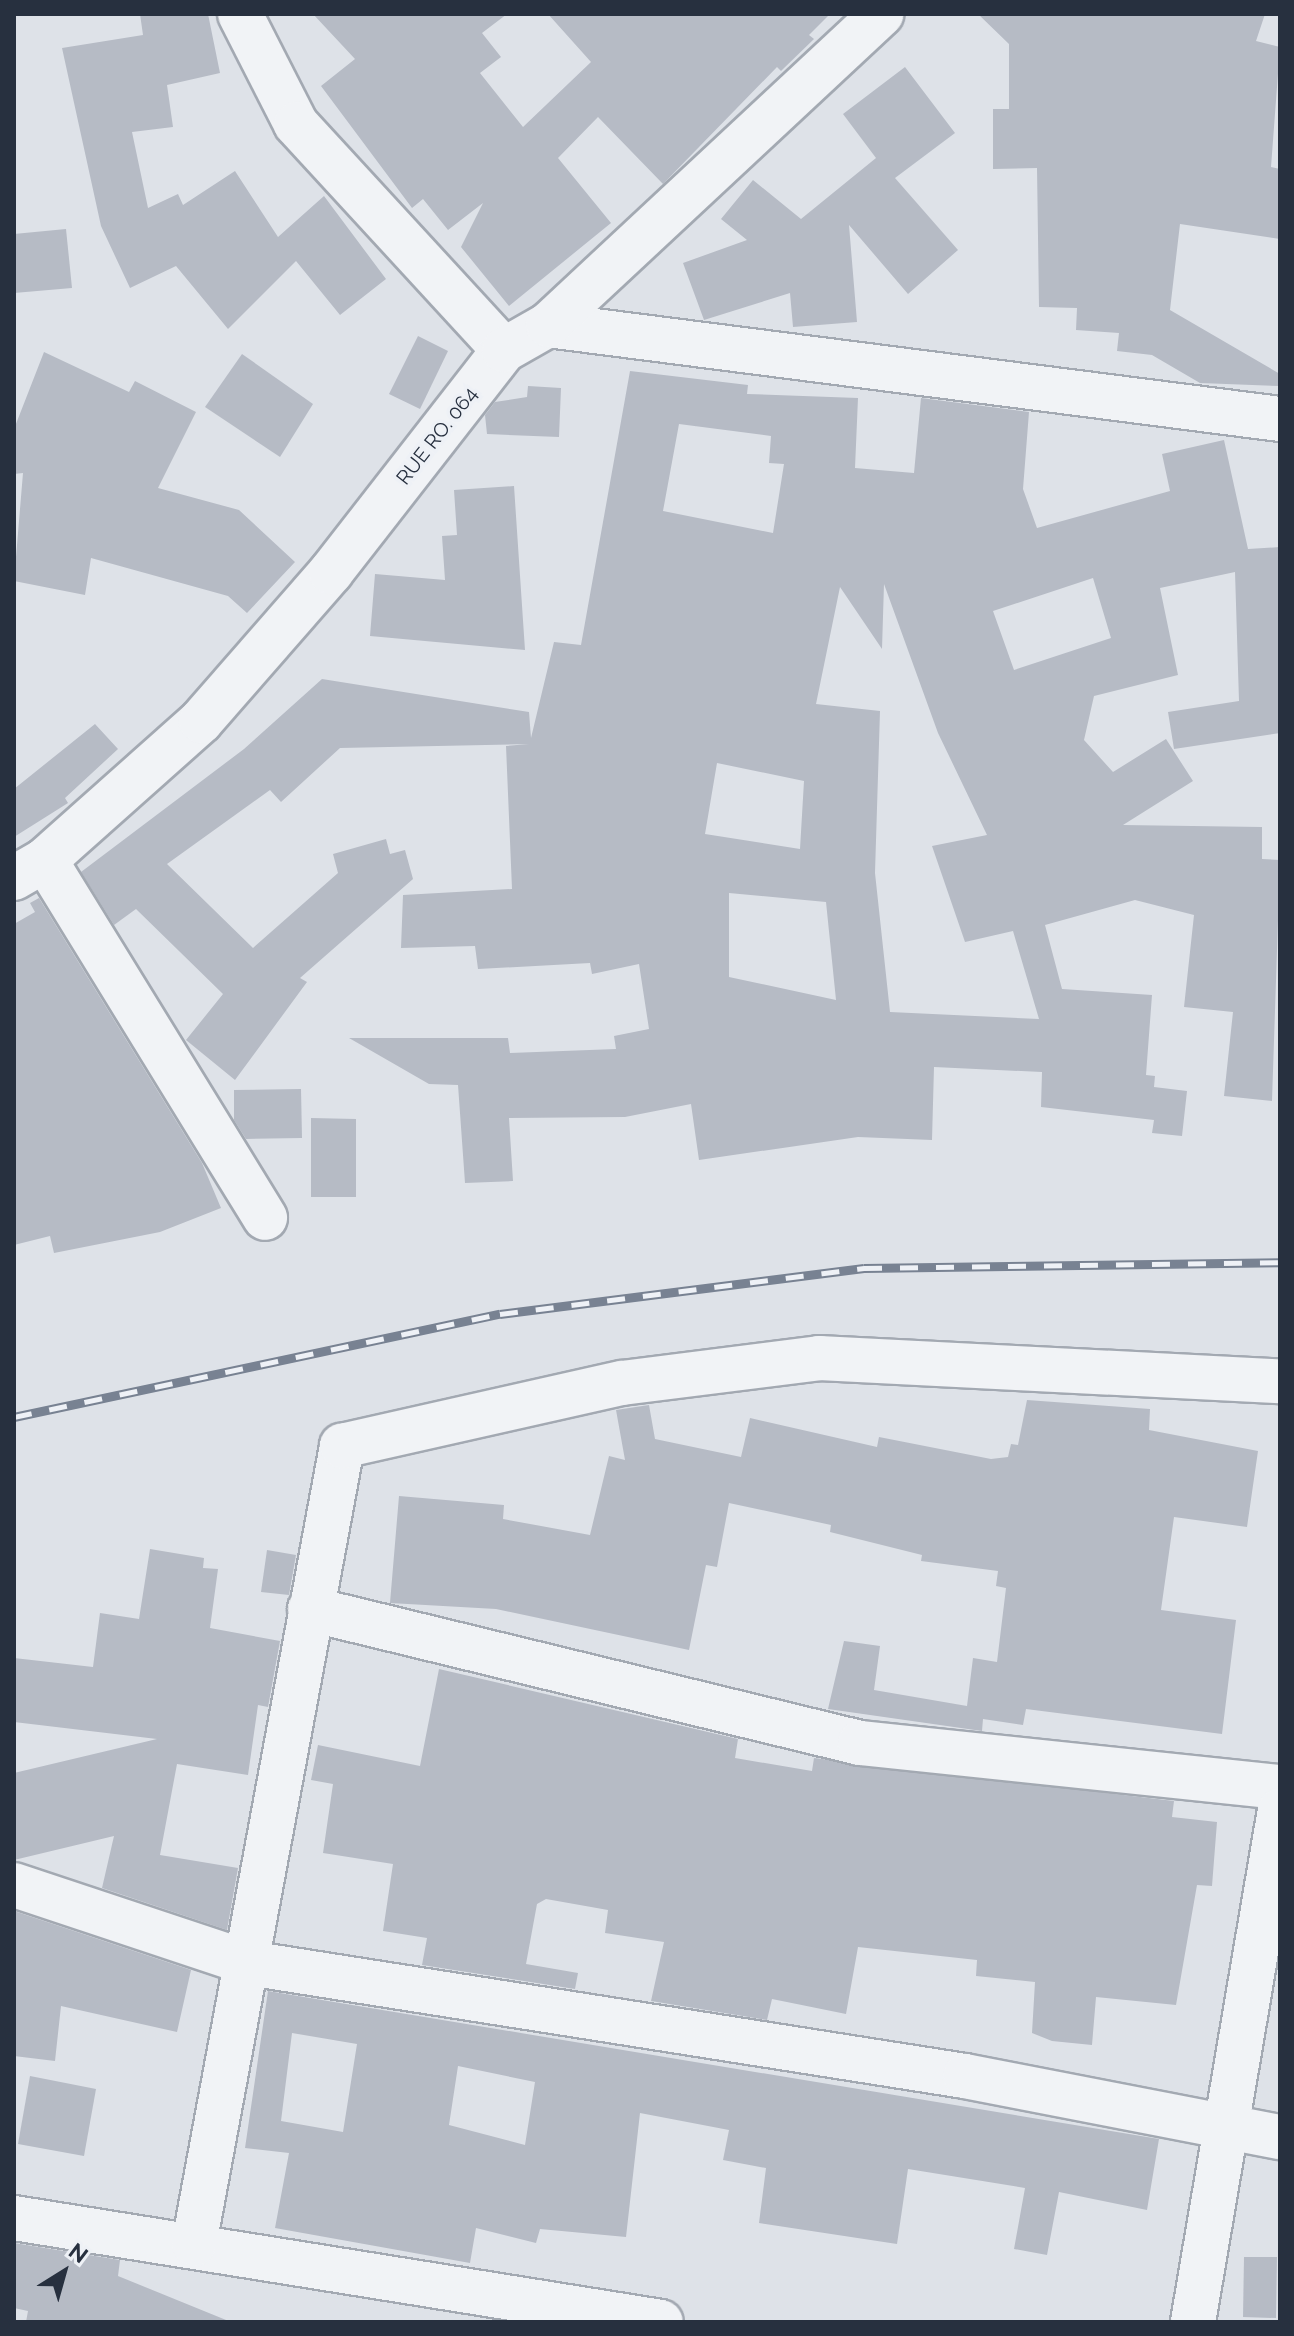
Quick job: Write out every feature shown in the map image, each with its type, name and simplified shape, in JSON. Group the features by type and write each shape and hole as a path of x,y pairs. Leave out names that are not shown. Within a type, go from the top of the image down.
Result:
{"street":[{"path":"240,14 296,124 504,350"},
{"name":"RUE RO. 064","path":"30,869 201,721 331,572 504,350 548,325 882,14"},
{"path":"548,325 1280,419"},
{"path":"30,869 265,1218"},
{"path":"194,2244 342,1446 622,1383 819,1358 1280,1381"},
{"path":"310,1609 860,1743 1280,1787"},
{"path":"1193,2322 1280,1810"},
{"path":"14,1885 248,1963 965,2076 1280,2137"},
{"path":"14,2218 194,2244 661,2322"}],"building":[{"path":"140,14 208,14 220,73 167,85 173,127 132,132 148,208 178,194 183,205 235,171 278,237 324,196 386,279 340,315 296,261 228,329 176,266 130,288 101,226 62,48 143,35"},
{"path":"313,14 507,14 482,33 501,57 480,73 523,127 591,62 548,14 830,14 809,35 814,39 781,71 777,67 663,184 598,117 558,158 611,223 509,306 461,247 483,203 448,230 423,199 412,208 321,86 355,59"},
{"path":"978,14 1265,14 1256,41 1280,47 1271,167 1280,169 1280,239 1180,224 1170,310 1280,374 1280,386 1200,383 1152,355 1117,351 1119,333 1076,330 1077,308 1039,307 1037,168 993,169 993,109 1009,109 1009,44"},
{"path":"905,67 955,133 895,178 958,250 908,294 849,225 857,322 793,327 790,293 704,320 683,263 747,240 721,219 753,180 801,219 876,158 843,114"},
{"path":"66,229 72,288 14,293 14,234"},
{"path":"418,336 448,351 420,409 389,394"},
{"path":"44,352 129,392 135,381 196,412 158,488 239,510 295,562 247,613 228,596 91,558 85,595 14,581 23,473 14,474 14,429"},
{"path":"242,354 313,404 280,457 205,407"},
{"path":"630,371 748,385 747,394 858,398 855,468 914,473 921,398 1029,412 1023,489 1037,528 1170,491 1162,454 1224,440 1248,549 1280,547 1280,733 1174,749 1168,712 1239,701 1235,572 1160,588 1178,675 1094,696 1084,740 1113,772 1166,739 1193,781 1123,825 1262,827 1262,859 1280,860 1272,1101 1224,1096 1233,1012 1184,1007 1194,915 1135,900 1045,925 1062,989 1152,995 1146,1075 1155,1076 1154,1087 1187,1091 1182,1136 1152,1133 1154,1120 1041,1107 1042,1072 934,1067 932,1140 858,1137 699,1160 691,1104 625,1117 509,1118 513,1181 465,1183 458,1085 429,1084 349,1038 508,1038 510,1053 616,1049 614,1036 649,1029 639,964 592,974 590,963 478,969 475,946 401,948 403,895 512,889 506,746 529,744 340,748 281,802 270,790 167,864 253,948 338,873 333,854 386,839 390,854 405,850 413,879 300,978 307,982 235,1080 186,1040 223,994 136,909 114,925 81,872 244,749 322,679 529,712 531,738 554,642 581,645","holes":["679,424 771,436 769,463 784,464 773,533 663,511","1093,578 1111,638 1014,670 993,611","884,584 938,733 987,835 932,846 965,942 1013,931 1039,1019 890,1012 875,873 880,711 816,704 840,587 882,649","717,763 804,781 800,849 705,834","729,893 826,902 836,1000 729,977"]},
{"path":"528,386 561,388 559,437 487,434 485,415 495,402 527,397"},
{"path":"514,486 525,650 370,636 375,574 445,580 442,536 457,535 454,490"},
{"path":"95,724 118,749 65,798 68,803 14,837 14,789"},
{"path":"39,898 202,1163 221,1208 160,1232 54,1253 50,1236 14,1245 14,924 35,912 30,903"},
{"path":"301,1089 302,1138 246,1139 234,1120 234,1090"},
{"path":"311,1118 356,1119 356,1197 311,1197"},
{"path":"1027,1400 1150,1409 1149,1430 1258,1451 1247,1527 1174,1517 1161,1610 1236,1620 1222,1734 1026,1709 1023,1725 983,1719 982,1731 828,1709 844,1641 880,1646 874,1690 967,1706 973,1658 997,1662 1006,1588 996,1586 998,1571 921,1561 922,1555 830,1532 831,1525 729,1503 717,1567 706,1565 689,1650 496,1609 390,1603 399,1496 504,1505 503,1519 590,1535 609,1456 625,1460 616,1410 649,1405 655,1439 741,1457 750,1418 877,1447 879,1437 991,1459 1008,1457 1011,1444 1018,1445"},
{"path":"150,1549 204,1558 203,1568 218,1569 210,1628 280,1641 268,1707 258,1705 248,1775 177,1764 160,1855 238,1868 227,1930 102,1888 114,1836 14,1860 14,1773 157,1739 14,1722 14,1658 93,1667 100,1613 139,1619"},
{"path":"267,1550 296,1555 289,1595 261,1592"},
{"path":"439,1669 738,1739 735,1758 812,1771 814,1758 1174,1801 1172,1817 1217,1822 1212,1886 1197,1885 1176,2005 1096,1997 1092,2045 1052,2041 1032,2033 1035,1982 976,1976 977,1960 858,1947 846,2014 772,1999 767,2020 651,2001 664,1942 605,1933 608,1910 546,1899 537,1904 526,1964 578,1973 575,1989 422,1965 427,1938 383,1931 393,1864 323,1853 333,1784 311,1780 318,1745 420,1766"},
{"path":"14,1911 191,1970 177,2032 61,2006 55,2061 14,2056"},
{"path":"268,1991 1159,2139 1147,2210 1059,2192 1047,2255 1014,2249 1025,2188 908,2169 897,2244 759,2223 766,2168 723,2160 729,2130 640,2113 626,2237 540,2229 536,2243 476,2228 470,2263 275,2228 289,2153 245,2148","holes":["292,2033 357,2044 343,2132 281,2121","458,2066 535,2082 525,2145 449,2125"]},
{"path":"30,2076 96,2089 84,2156 18,2144"},
{"path":"14,2243 120,2260 118,2276 231,2322 26,2322 28,2311 14,2308"},
{"path":"1244,2257 1277,2257 1276,2318 1243,2317"}],"railway":[{"path":"14,1417 500,1314 864,1268 1280,1262"}]}
